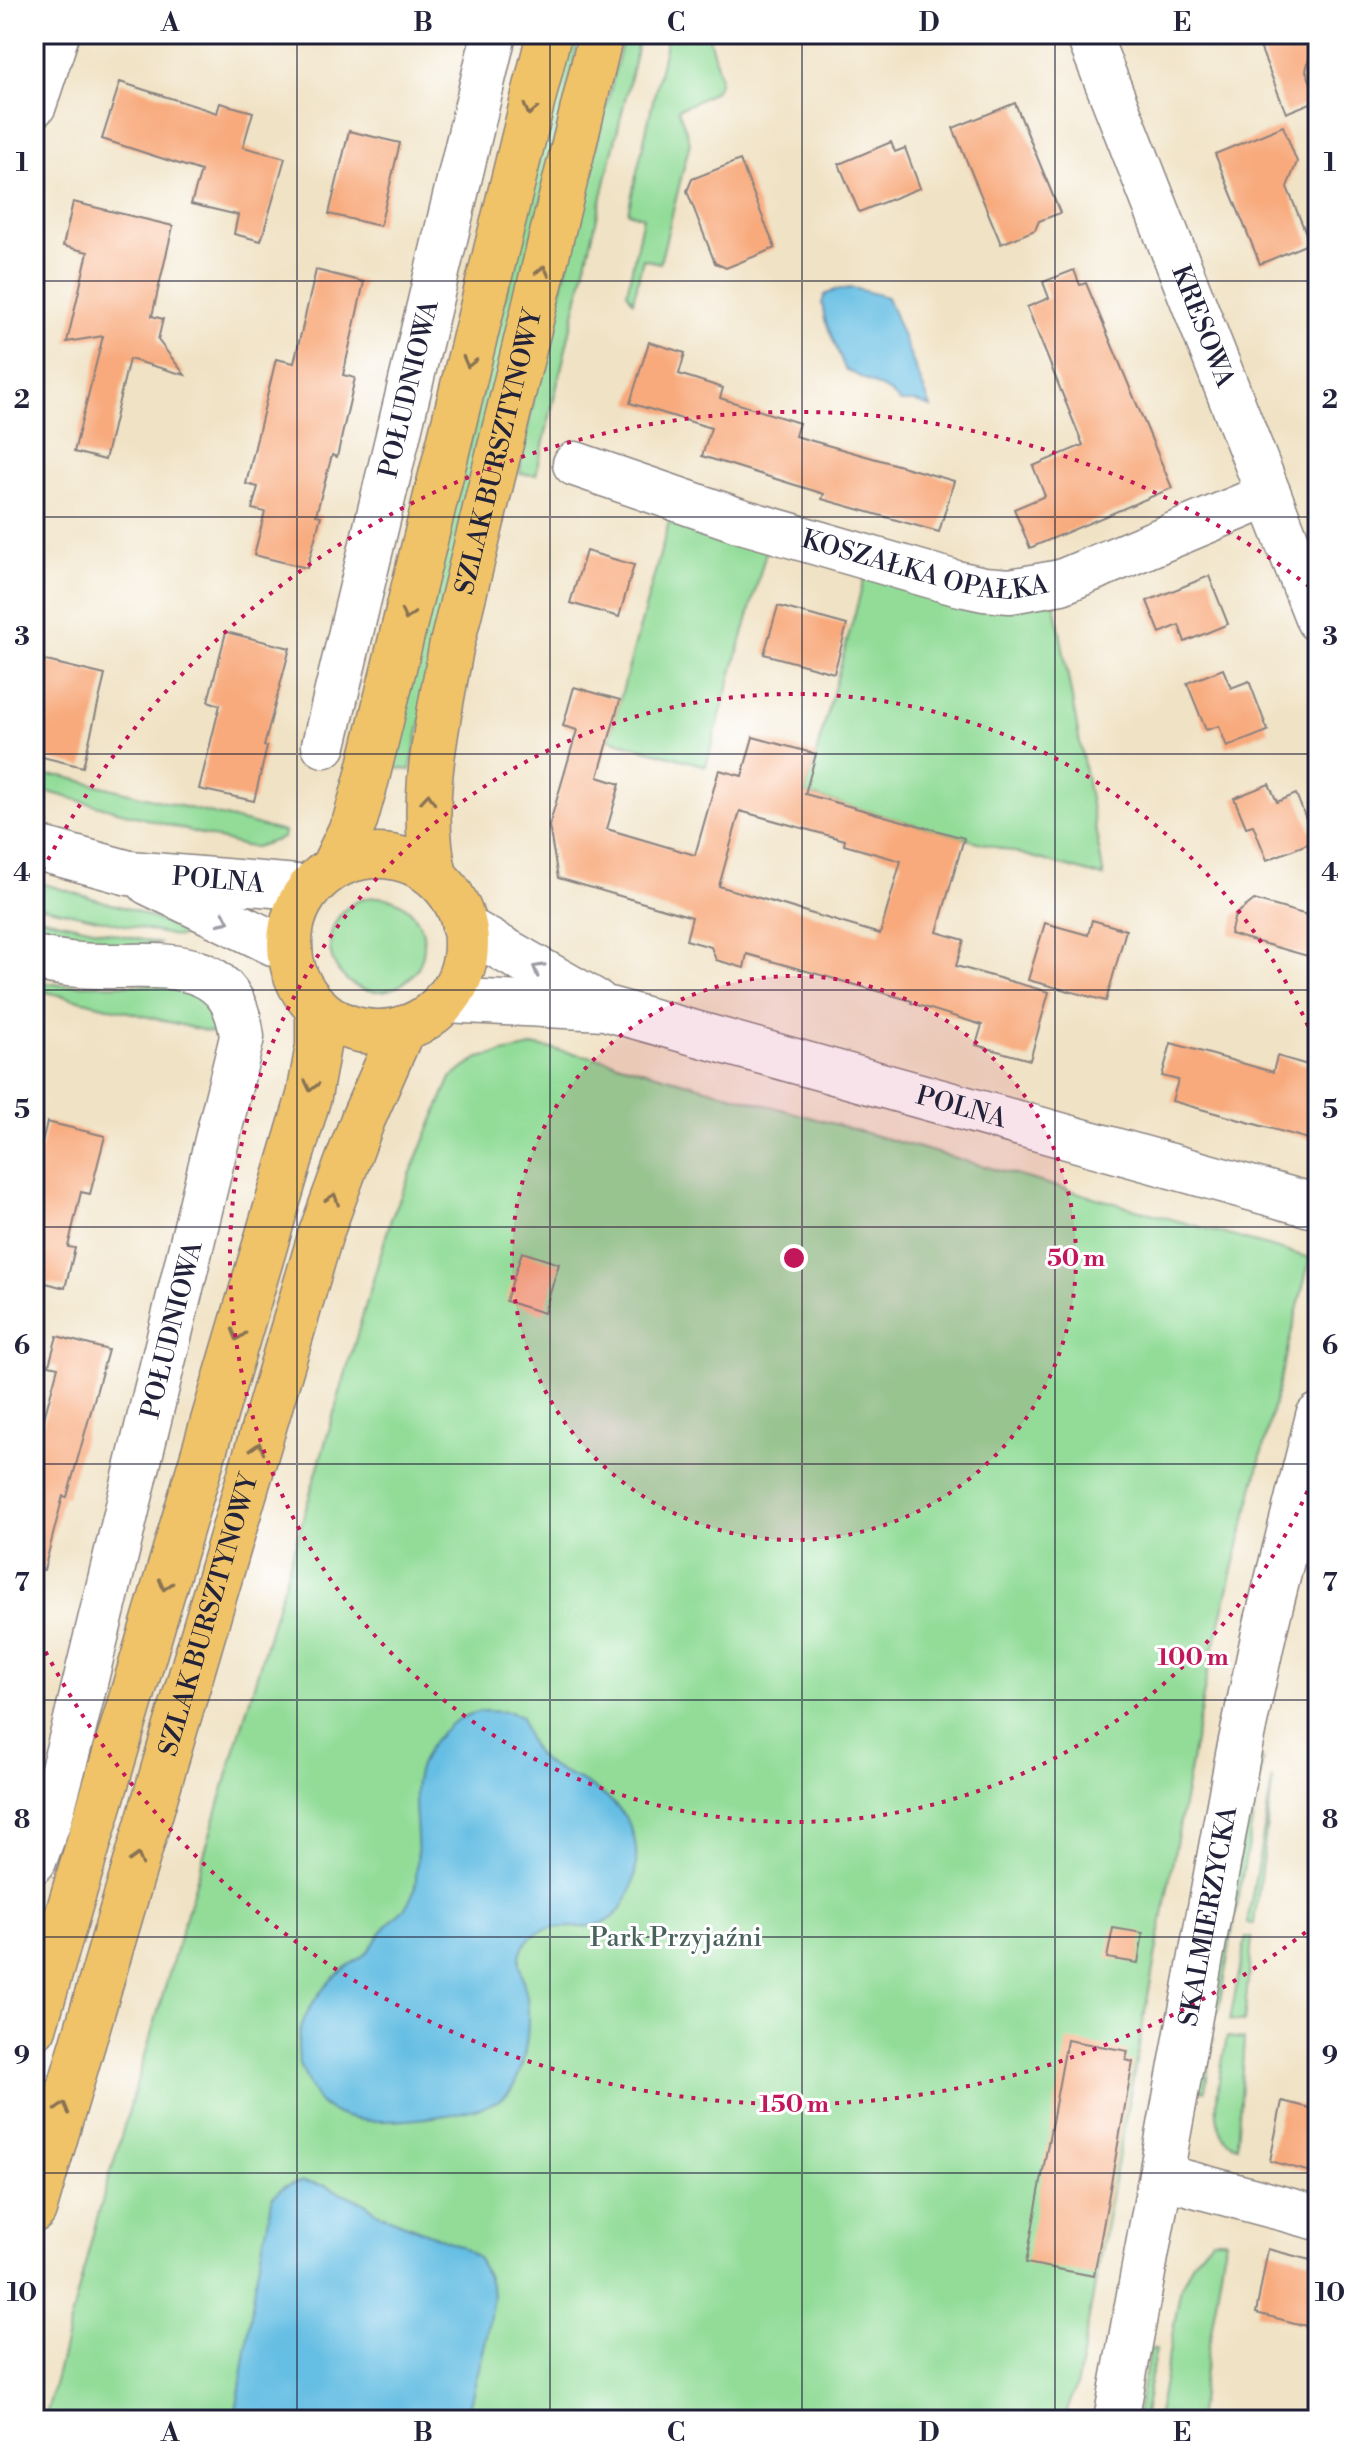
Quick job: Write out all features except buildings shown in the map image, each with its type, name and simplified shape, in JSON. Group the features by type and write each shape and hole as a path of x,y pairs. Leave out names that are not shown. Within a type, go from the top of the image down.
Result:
{"main road":[{"name":"SZLAK BURSZTYNOWY","path":"321,878 355,821 365,787 549,34"},
{"name":"SZLAK BURSZTYNOWY","path":"435,876 429,850 427,806 451,648 601,34"},
{"path":"385,855 412,862 435,876 458,908 464,927 465,951 460,976 445,1000 427,1016 403,1028 380,1032 357,1029 336,1021 318,1008 303,992 294,972 290,951 294,918 321,878 358,858 385,855"},
{"name":"SZLAK BURSZTYNOWY","path":"34,2028 309,1096 318,1046 318,1008"},
{"name":"SZLAK BURSZTYNOWY","path":"34,2210 321,1233 370,1100 403,1028"}],"street":[{"path":"34,105 57,34"},
{"name":"POŁUDNIOWA","path":"324,745 494,34"},
{"name":"KRESOWA","path":"1088,34 1318,620"},
{"name":"KOSZAŁKA OPAŁKA","path":"575,464 738,520 956,583 1010,591 1061,582 1269,495"},
{"name":"POLNA","path":"34,847 129,873 290,951"},
{"name":"POLNA","path":"129,873 321,878"},
{"name":"POLNA","path":"464,927 605,1008"},
{"name":"POŁUDNIOWA","path":"34,958 96,966 176,966 198,973 218,985 231,999 240,1018 242,1037 74,1728 50,1817 34,1861"},
{"name":"POLNA","path":"445,1000 605,1008 1318,1207"},
{"name":"SKALMIERZYCKA","path":"1116,2420 1238,1755 1264,1633 1318,1416"},
{"path":"1161,2176 1318,2218"}],"green space":[{"path":"569,34 580,34 410,770 391,767"},
{"path":"624,34 639,34 636,53 536,475 520,474 531,412"},
{"path":"668,34 708,34 719,82 709,95 678,109 690,142 660,263 643,259 633,301 627,292 643,217 628,212"},
{"path":"670,518 768,545 706,766 609,739"},
{"path":"866,573 1055,604 1104,877 805,794"},
{"path":"34,776 62,776 284,832 283,838 255,847 244,846 34,788"},
{"path":"34,881 136,911 181,930 184,935 179,937 34,905"},
{"path":"377,897 395,901 410,911 420,926 424,944 420,962 410,977 395,987 377,991 359,987 344,977 334,962 330,944 334,926 344,911 359,901"},
{"path":"34,916 161,944 127,947 34,940"},
{"path":"34,981 61,985 180,985 199,996 209,1007 222,1035 34,989"},
{"name":"Park Przyjaźni","path":"537,1046 603,1059 1310,1258 1207,1675 1077,2383 1064,2420 45,2420 96,2222 391,1219 451,1078 479,1058"},
{"path":"1318,1500 1318,1532 1299,1610 1292,1608"},
{"path":"1257,1758 1263,1760 1218,2012 1211,2011"},
{"path":"1273,1778 1254,1924 1247,1924"},
{"path":"1246,1937 1252,1938 1244,2022 1230,2020"},
{"path":"1207,2037 1213,2038 1205,2091 1197,2090"},
{"path":"1227,2037 1244,2039 1237,2145 1226,2139 1217,2114"},
{"path":"1212,2239 1226,2239 1197,2420 1157,2420 1181,2286 1194,2260"},
{"path":"1150,2349 1156,2349 1143,2420 1136,2420"}],"water":[{"path":"853,288 887,297 931,407 916,402 900,402 891,393 845,369 825,320 822,303 825,295 835,290"},
{"path":"480,1711 510,1712 521,1717 528,1740 542,1760 590,1786 618,1808 634,1839 636,1864 632,1888 621,1909 602,1923 543,1930 523,1947 520,1968 527,1998 527,2038 516,2081 501,2099 475,2109 422,2118 370,2121 339,2115 318,2101 301,2067 298,2053 302,2025 325,1986 368,1951 410,1899 416,1878 415,1790 423,1759 434,1741 449,1726"},
{"path":"303,2181 326,2186 363,2202 382,2215 461,2246 478,2259 493,2295 487,2336 466,2420 234,2420 272,2198 283,2187"}]}
